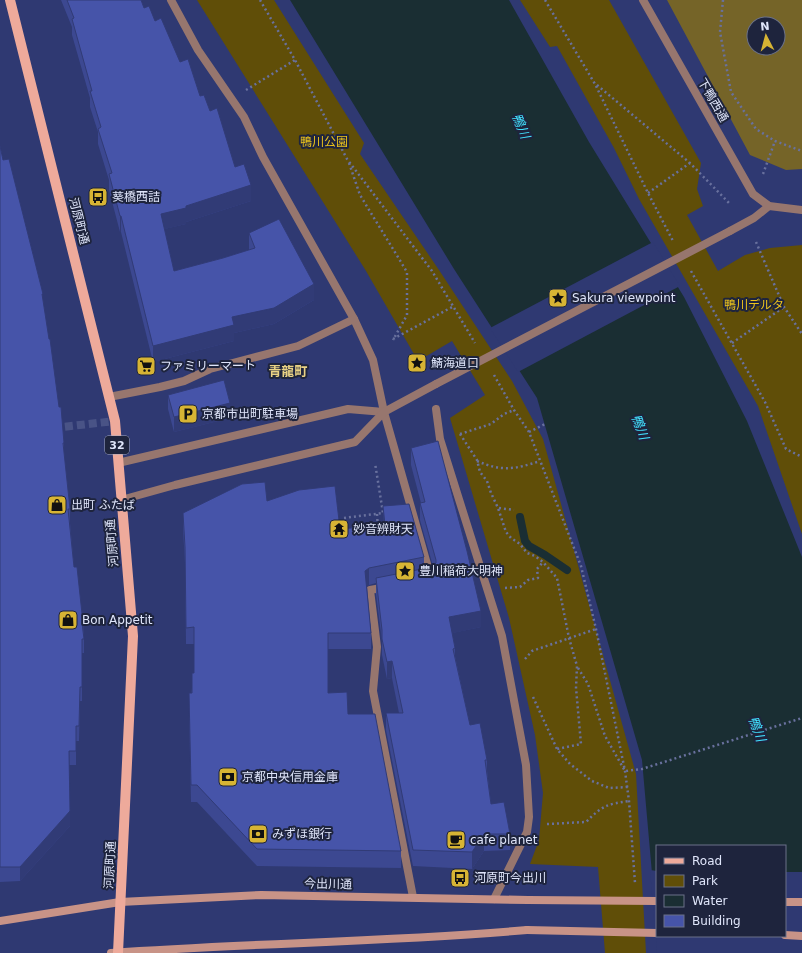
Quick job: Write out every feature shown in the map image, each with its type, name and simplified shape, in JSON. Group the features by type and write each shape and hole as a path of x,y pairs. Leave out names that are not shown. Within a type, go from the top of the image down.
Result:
{"main road":[{"name":"河原町通","path":"10,0 115,421 133,636 118,953"},
{"name":"今出川通","path":"0,921 120,902 261,895 656,901"},
{"path":"786,902 802,902"},
{"path":"111,953 479,934 527,930 656,933"},
{"path":"786,935 802,936"}],"street":[{"path":"170,0 198,50 244,118 263,157 354,319 373,360 384,412 431,578 423,580"},
{"name":"下鴨西通","path":"643,0 753,194 769,206"},
{"path":"121,500 175,485 355,442 384,412 730,231 754,218 769,206 802,210"},
{"path":"109,397 166,386 184,381 210,369 298,346 354,319"},
{"path":"118,463 348,409 384,412"},
{"path":"436,409 440,439 502,636 526,765 529,817 527,832 494,899"},
{"path":"393,586 370,590 377,647 373,691 413,897"}],"path":[{"path":"260,0 295,60 347,159 360,194 407,272 407,315 393,340 454,306"},
{"path":"545,0 595,84 648,193 676,246"},
{"path":"723,0 720,32 731,92 756,129 775,141 802,151"},
{"path":"251,87 295,60"},
{"path":"595,84 690,163 730,204"},
{"path":"763,174 775,141"},
{"path":"347,159 432,271 478,348"},
{"path":"648,193 690,163"},
{"path":"756,242 784,306 801,329 802,334"},
{"path":"691,270 765,402 786,449 802,457"},
{"path":"732,343 784,306"},
{"path":"490,368 514,410 529,432 581,566 596,629 628,787 635,889"},
{"path":"466,432 491,424 504,414 514,410"},
{"path":"529,432 545,424"},
{"path":"460,434 476,460 480,472 487,481 506,532 511,538 520,544 527,553 535,556 543,562 558,578 569,638 577,666 588,684 606,736 625,771"},
{"path":"476,460 504,469 517,468 540,461"},
{"path":"344,518 383,513 375,464"},
{"path":"498,508 514,510"},
{"path":"377,514 379,530"},
{"path":"504,588 520,587 528,580 538,578 537,569 543,562"},
{"path":"532,652 596,629"},
{"path":"557,749 581,744 576,688 577,666"},
{"path":"531,693 557,749 570,764 592,781 609,788 628,787"},
{"path":"625,771 642,769 802,718"},
{"path":"528,825 586,822 597,810 610,803 629,801"}],"green space":[{"name":"鴨川公園","path":"197,0 274,0 364,143 360,154 512,381 543,439 636,774 646,953 605,953 598,867 530,864 539,840 543,793 535,735 509,618 450,418 485,395 452,341 418,361 366,271"},
{"name":"鴨川デルタ","path":"520,0 609,0 701,163 697,189 703,206 687,215 718,271 745,255 770,248 802,245 802,534 758,406 639,199 614,148 557,46 550,47"}],"shaded area":[{"path":"667,0 802,0 802,169 786,170 750,155"}],"water":[{"name":"鴨川","path":"290,0 509,0 589,142 684,297 747,421 802,557 802,953 786,937 786,845 656,845 656,919 642,760 537,398 454,269"}],"pier":[{"path":"653,242 680,286 518,372 490,328"},
{"path":"650,870 656,871 655,931"},
{"path":"786,872 802,872 802,953 657,953 656,937 786,937"}],"building":[{"path":"67,0 141,0 144,8 149,6 155,21 161,18 180,62 188,59 200,96 204,95 210,111 217,108 235,167 244,164 251,185 186,206 186,208 161,214 174,271 255,248 249,233 279,219 314,284 274,308 232,317 234,325 153,346 121,216 109,174 112,173 98,129 101,127 90,91 92,91 72,19 74,18"},
{"path":"0,146 3,160 9,159 43,294 59,407 61,407 70,509 68,509 74,567 77,567 84,639 82,639 82,687 80,687 79,726 76,726 76,751 69,751 70,811 20,867 0,867"},
{"path":"224,380 230,403 174,417 168,395"},
{"path":"438,441 481,611 449,617 455,648 453,649 470,725 480,723 487,760 485,760 491,804 504,802 510,834 484,834 472,852 413,850 386,713 403,713 392,661 387,662 382,639 376,578 432,567 436,563 420,503 425,502 411,448"},
{"path":"265,482 267,501 299,490 335,486 340,529 385,525 383,506 409,504 424,557 369,568 365,571 371,633 328,633 328,693 347,692 348,714 375,714 401,851 257,849 197,785 191,785 189,693 192,693 192,673 194,673 194,627 186,628 183,513 242,484"}],"waterway":[{"path":"520,517 525,541 529,546 567,570"}],"tunnel":[{"path":"53,428 115,421"}],"place":[{"name":"葵橋西詰","path":"98,197"},
{"name":"Sakura viewpoint","path":"558,298"},
{"name":"鯖海道口","path":"417,363"},
{"name":"ファミリーマート","path":"146,366"},
{"name":"京都市出町駐車場","path":"188,414"},
{"name":"出町 ふたば","path":"57,505"},
{"name":"妙音辨財天","path":"339,529"},
{"name":"豊川稲荷大明神","path":"405,571"},
{"name":"Bon Appetit","path":"68,620"},
{"name":"京都中央信用金庫","path":"228,777"},
{"name":"みずほ銀行","path":"258,834"},
{"name":"cafe planet","path":"456,840"},
{"name":"河原町今出川","path":"460,878"}],"district":[{"name":"青龍町","path":"288,371"}]}
